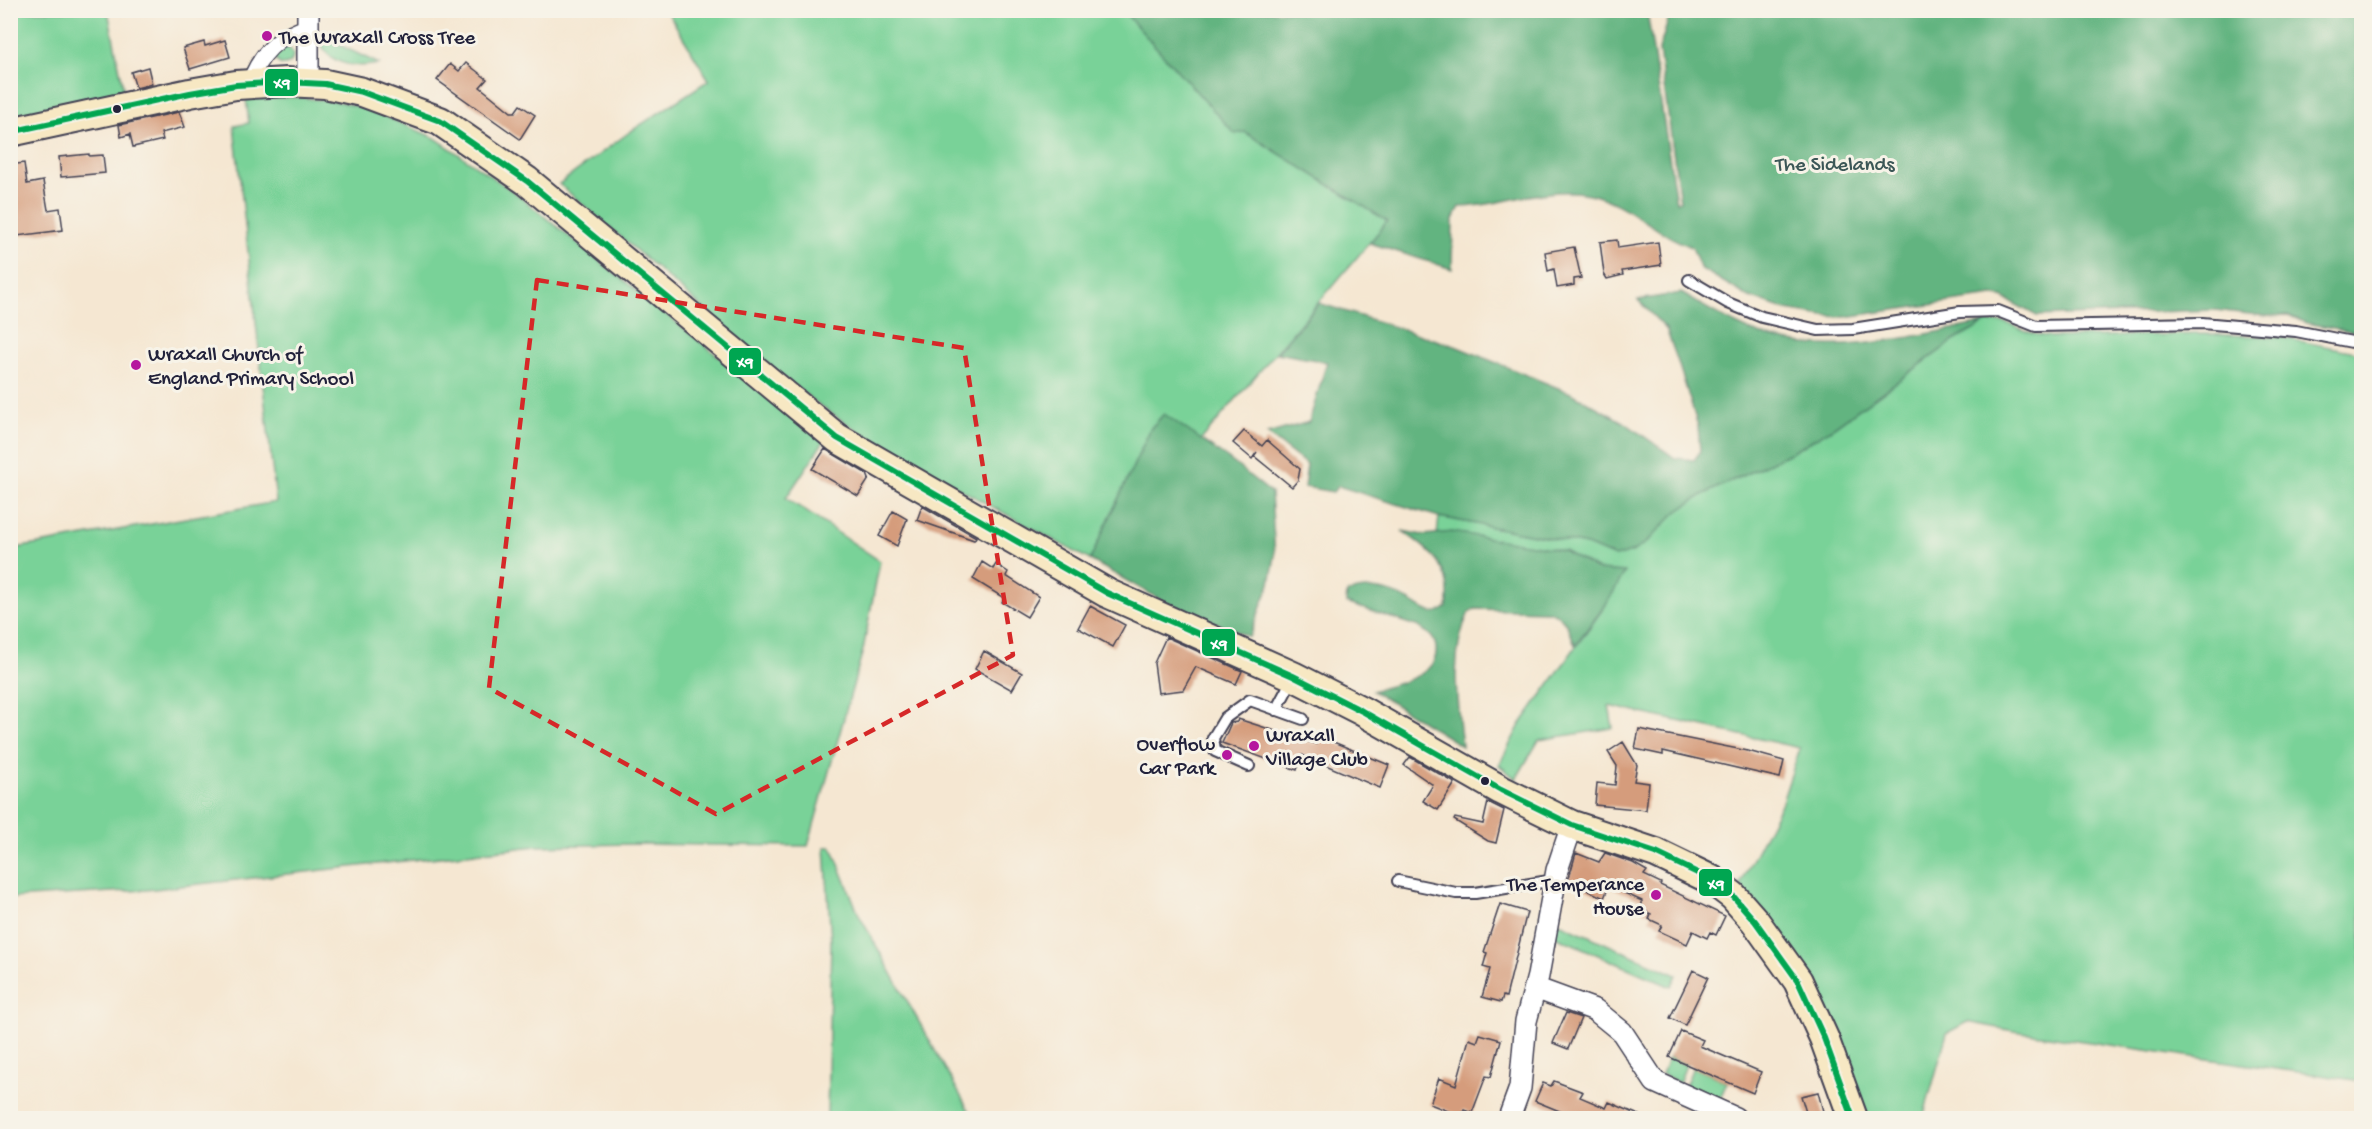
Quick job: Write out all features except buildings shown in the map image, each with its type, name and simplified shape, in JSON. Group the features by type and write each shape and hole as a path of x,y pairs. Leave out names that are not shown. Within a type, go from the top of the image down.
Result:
{"main road":[{"path":"10,132 190,93 249,84 308,83 342,87 381,97 416,110 462,134 527,181 837,438 1107,593 1293,676 1362,711 1502,790 1572,825 1686,865 1712,880 1733,896 1782,956 1798,981 1824,1038 1853,1119"}],"street":[{"path":"307,19 308,83"},
{"path":"249,84 255,68 268,49 307,19"},
{"path":"1509,1119 1520,1088 1524,1034 1555,880 1572,825"},
{"path":"1534,988 1584,1006 1605,1017 1630,1043 1641,1066 1654,1082 1730,1118"}],"lane":[{"path":"1689,280 1728,303 1762,317 1818,330 1852,329 1960,312 1998,311 2036,326 2202,323 2296,331 2361,344"},
{"path":"1276,710 1293,676"},
{"path":"1249,766 1215,751 1212,738 1225,718 1250,700 1303,719"},
{"path":"1398,881 1456,893 1475,893 1555,880"}],"highlighted area":[{"path":"537,280 964,348 1013,655 716,814 489,688"}],"green space":[{"path":"1123,10 1235,133 1245,132 1388,221 1201,440 1164,414 1151,428 1090,560 883,447 826,410 783,377 559,184 631,131 709,80 667,11"},
{"path":"11,11 108,11 125,96 11,120"},
{"name":"The Sidelands","path":"1123,11 1647,11 1676,202 1680,201 1659,50 1671,11 2361,11 2361,333 2306,323 2288,315 2266,316 2215,310 2037,316 2002,297 1993,296 1845,317 1786,310 1747,296 1700,268 1692,247 1629,211 1603,198 1573,192 1540,194 1460,207 1453,219 1452,269 1370,243 1387,221 1245,132 1235,134"},
{"path":"317,34 379,64 359,66 340,62 326,52"},
{"path":"280,47 288,47 293,52 291,63 280,65 275,60 275,52"},
{"path":"296,97 340,102 368,109 435,138 514,192 824,441 786,498 880,561 863,650 808,846 631,844 537,846 146,890 11,898 11,549 276,502 234,126 249,123 246,99"},
{"path":"1681,293 1751,331 1802,344 1881,342 1985,323 1952,342 1834,427 1796,450 1704,494 1674,514 1647,542 1632,552 1615,557 1587,545 1439,517 1338,486 1333,492 1304,487 1307,465 1267,434 1309,422 1327,362 1277,353 1319,303 1455,346 1573,394 1625,423 1675,458 1694,460 1700,452 1698,426 1677,359 1666,329 1638,300"},
{"path":"2004,322 2034,334 2053,337 2206,334 2279,337 2361,353 2361,1081 2014,1031 1967,1022 1947,1033 1923,1118 1864,1118 1740,884 1782,802 1800,748 1609,706 1613,728 1539,740 1516,779 1499,765 1520,725 1607,603 1598,570 1564,551 1437,535 1439,517 1588,545 1615,557 1647,542 1674,514 1704,494 1796,450 1834,427 1952,342 1985,323"},
{"path":"1164,414 1230,460 1271,493 1275,556 1270,584 1249,637 1161,600 1090,560 1151,428"},
{"path":"1402,531 1424,535 1452,532 1551,548 1564,551 1598,570 1625,572 1607,603 1575,645 1563,620 1548,611 1475,609 1469,612 1459,645 1456,678 1462,746 1373,691 1423,673 1435,658 1436,648 1433,638 1419,627 1346,603 1347,593 1371,589 1395,594 1430,612 1439,612 1447,607 1447,582 1438,562 1422,545"},
{"path":"825,847 832,847 859,915 973,1118 827,1118 831,941"},
{"path":"1557,922 1677,975 1671,987 1555,936"},
{"path":"1669,1057 1686,1065 1679,1083 1662,1074"},
{"path":"1693,1067 1727,1082 1719,1101 1685,1086"}],"transit line":[{"name":"X9","path":"10,132 190,93 236,85 286,82 325,84 362,92 440,121 527,181 837,438 1107,593 1293,676 1362,711 1501,790 1572,825 1656,853 1712,880 1733,896 1755,921 1798,981 1824,1038 1853,1118"}],"place":[{"name":"The Wraxall Cross Tree","path":"267,36"},
{"name":"Wraxall Church of England Primary School","path":"136,365"},
{"name":"Wraxall Village Club","path":"1254,746"},
{"name":"Overflow Car Park","path":"1227,755"},
{"name":"The Temperance House","path":"1656,895"}]}
